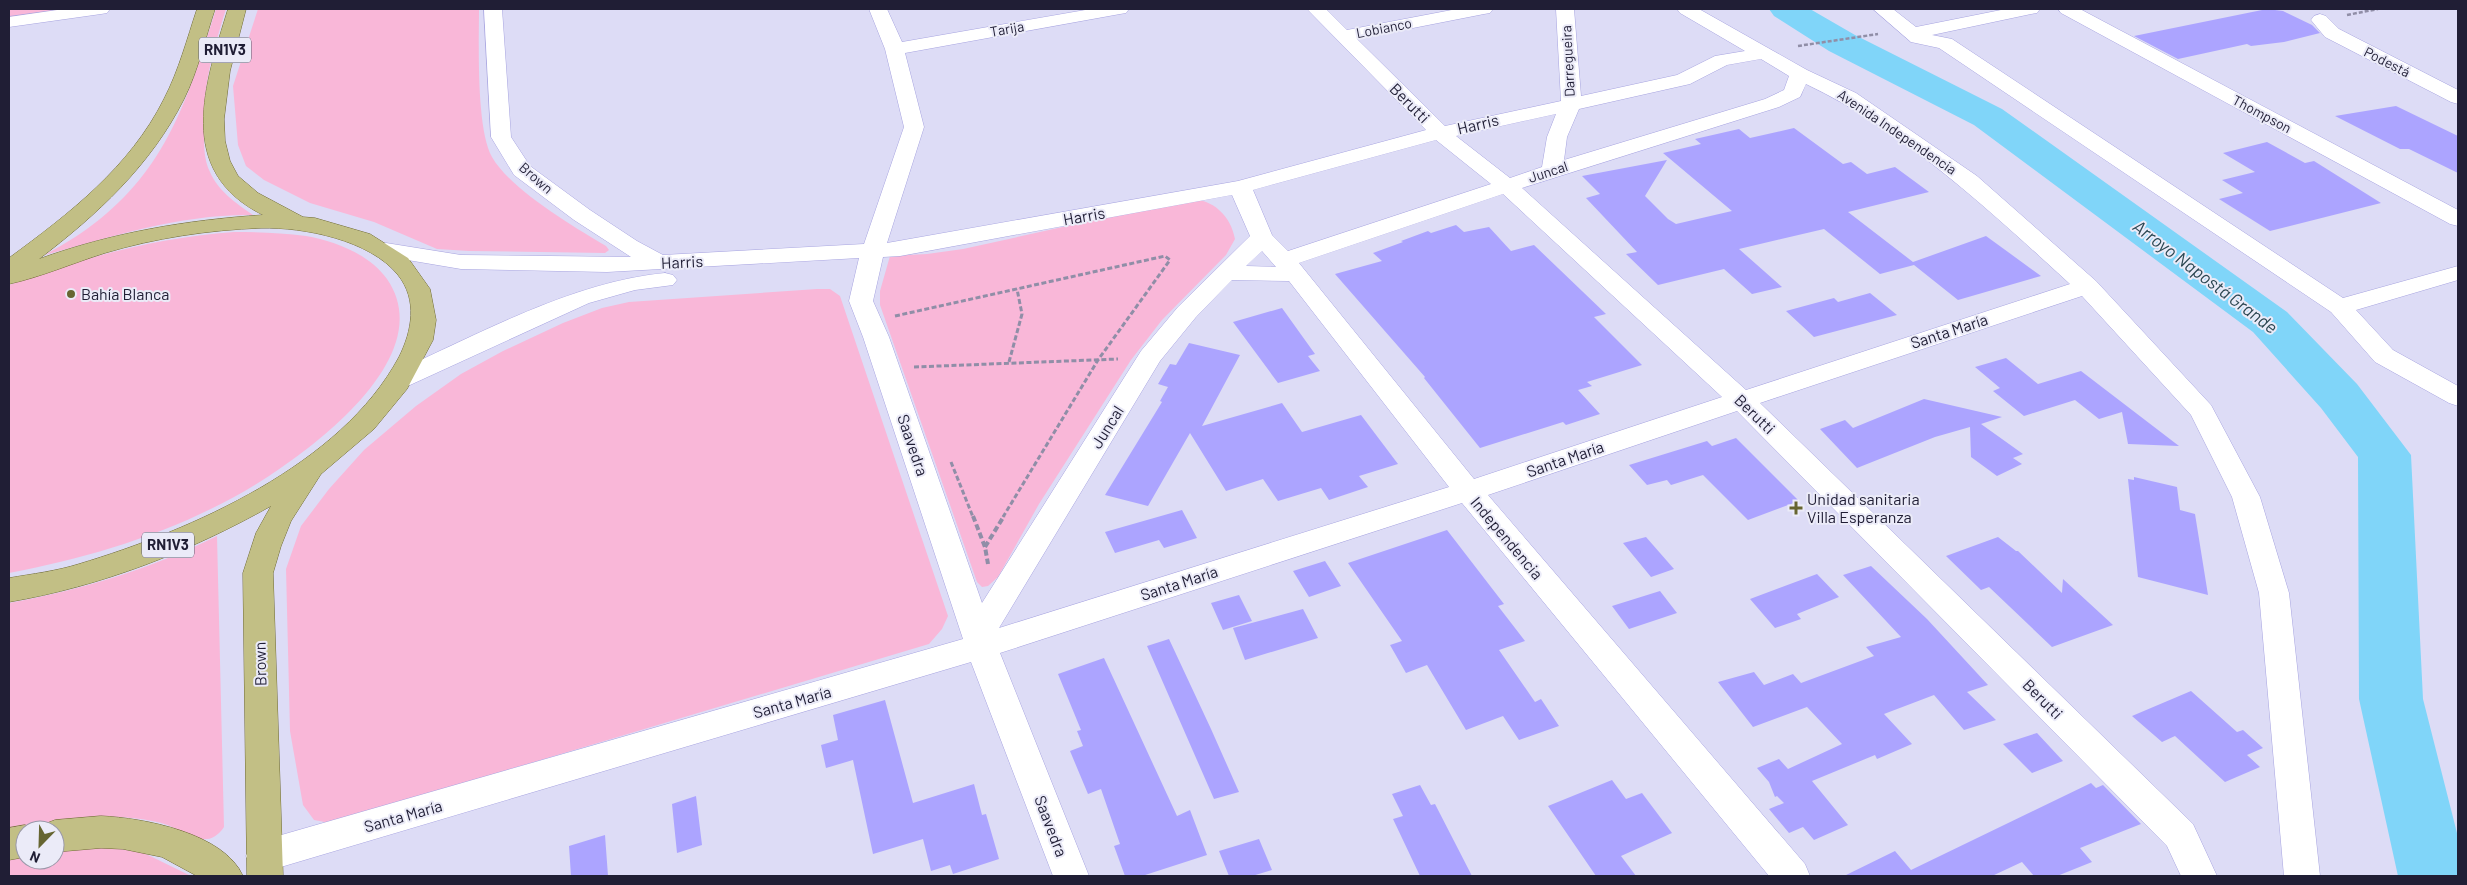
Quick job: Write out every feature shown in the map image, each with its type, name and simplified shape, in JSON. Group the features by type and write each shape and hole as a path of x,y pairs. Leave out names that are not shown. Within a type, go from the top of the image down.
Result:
{"main road":[{"name":"RN1V3","path":"9,270 94,203 136,158 165,117 175,97 206,9"},
{"name":"RN1V3","path":"237,9 214,92 216,147 220,163 229,179 246,195 268,209 303,224"},
{"name":"RN1V3","path":"9,277 55,260 122,240 188,228 248,222 303,224 350,234 386,250 411,273 423,303 421,338 401,378 366,422 313,466 246,508 167,546 80,575 9,590"},
{"name":"Brown","path":"265,866 258,573 263,548 277,520 313,466"},
{"path":"65,835 105,831 141,834 176,845 212,865 225,876"}],"street":[{"path":"9,22 101,9"},
{"name":"Brown","path":"494,9 501,137 522,170 582,215 629,246 662,264"},
{"name":"Saavedra","path":"878,9 895,49 914,127 870,261 861,301 876,337 980,641 1071,876"},
{"name":"Tarija","path":"895,49 1120,9"},
{"name":"Berutti","path":"1316,9 1440,133 1507,186 1741,400 2180,835 2199,876"},
{"name":"Lobianco","path":"1344,36 1484,9"},
{"name":"Darregueira","path":"1552,171 1557,137 1571,103 1565,9"},
{"name":"Avenida Independencia","path":"1686,9 1800,74 1849,98 1968,180 2087,286 2202,411 2246,497 2274,593 2302,876"},
{"path":"1882,9 1918,38 1944,43 2340,307 2384,356 2458,397"},
{"path":"1912,33 2031,9"},
{"name":"Thompson","path":"2067,9 2458,219"},
{"name":"Podestá","path":"2320,20 2332,34 2458,98"},
{"path":"1709,22 1717,49 1715,64"},
{"name":"Harris","path":"401,378 572,302 633,283 870,261 1240,187 1440,133 1683,80 1722,60 1765,53"},
{"name":"Juncal","path":"1225,273 1290,266 1507,186 1772,103 1793,93 1800,74"},
{"name":"Independencia","path":"1240,187 1262,237 1290,266 1468,491 1792,876"},
{"name":"Juncal","path":"980,641 995,606 1150,358 1187,312 1262,237"},
{"name":"Harris","path":"386,250 461,262 551,265 870,261"},
{"path":"2340,307 2458,273"},
{"name":"Santa María","path":"265,866 980,641 1468,491 2087,286"}],"path":[{"path":"1800,46 1847,37"},
{"path":"895,317 1165,256 1170,260 1098,360 985,547"},
{"path":"1009,362 1022,314 1017,288"},
{"path":"892,307 898,325"},
{"path":"914,367 1150,358"},
{"path":"910,359 917,376"},
{"path":"949,457 985,547 995,606"}],"shaded area":[{"path":"9,9 71,9 9,18"},
{"path":"216,9 226,9 207,85 204,116 205,158 213,179 218,185 228,196 253,215 200,218 174,222 45,255 80,234 100,219 124,197 161,150 197,69"},
{"path":"258,9 479,9 479,85 483,127 492,157 513,182 528,194 561,218 606,246 609,250 605,253 437,249 374,222 310,203 264,180 246,166 238,145 233,86"},
{"path":"1190,199 1206,202 1220,210 1230,223 1235,239 1226,255 1162,320 1131,360 1039,504 998,577 988,586 982,587 977,582 880,305 880,291 890,256 927,254 963,249"},
{"path":"234,232 279,233 317,238 340,245 371,262 387,279 399,307 398,336 386,365 367,392 343,418 317,441 269,476 239,494 176,525 144,537 77,558 9,573 9,285 64,266 120,250 176,239"},
{"path":"830,289 840,296 948,616 942,629 929,644 330,823 314,820 303,805 290,731 286,569 301,526 329,489 364,450 416,406 461,374 503,351 563,323 602,308 629,302"},
{"path":"217,536 224,827 217,835 209,839 193,837 157,822 120,817 15,820 15,829 9,830 9,603 89,585 167,559"},
{"path":"104,846 144,853 191,876 9,876 9,859 15,858 15,870 65,870 65,850"}],"building":[{"path":"2267,9 2283,11 2312,25 2320,33 2284,42 2251,46 2247,44 2178,59 2134,36"},
{"path":"2396,106 2458,136 2458,173 2409,149 2400,149 2335,116"},
{"path":"1794,128 1843,164 1851,162 1867,174 1895,167 1929,192 1848,212 1913,262 1986,236 2041,276 1958,300 1914,265 1880,274 1824,229 1739,249 1782,287 1752,294 1724,269 1658,285 1626,254 1637,252 1586,198 1600,194 1582,176 1667,160 1645,196 1668,219 1676,224 1732,211 1663,153 1701,144 1695,139 1739,129 1750,138"},
{"path":"2267,142 2305,163 2314,161 2381,203 2270,231 2219,199 2243,193 2222,180 2255,172 2223,153"},
{"path":"1456,225 1464,232 1489,227 1511,251 1534,245 1606,314 1594,317 1642,365 1587,382 1592,386 1578,390 1600,414 1566,425 1563,422 1480,448 1425,377 1335,274 1382,261 1373,253 1403,242 1401,241 1428,231 1431,233"},
{"path":"1870,293 1897,315 1814,337 1786,311 1834,298 1838,302"},
{"path":"1282,308 1315,354 1308,356 1320,371 1278,383 1233,322"},
{"path":"1189,343 1240,355 1202,426 1282,403 1302,432 1361,415 1398,464 1359,476 1368,487 1329,500 1321,488 1278,501 1263,479 1226,491 1190,433 1148,506 1105,495 1162,402 1160,401 1168,387 1158,384 1170,364 1176,365"},
{"path":"2006,358 2038,384 2081,371 2179,446 2128,444 2122,412 2099,419 2075,400 2024,416 1993,391 2000,388 1975,367"},
{"path":"1924,399 2002,417 1981,424 2023,454 2013,458 2022,464 1997,476 1971,457 1970,427 1935,437 1857,468 1820,429 1845,420 1853,428"},
{"path":"1736,438 1799,501 1748,520 1703,475 1671,485 1667,480 1647,485 1629,465 1707,441 1712,446"},
{"path":"2134,477 2177,487 2180,510 2195,514 2208,595 2138,577 2128,479 2134,480"},
{"path":"1182,510 1197,538 1164,548 1159,540 1115,553 1105,532"},
{"path":"1447,530 1504,604 1498,606 1525,641 1499,650 1535,702 1541,699 1559,726 1519,740 1503,716 1466,730 1427,665 1406,673 1390,645 1402,641 1348,563"},
{"path":"1646,537 1674,569 1651,577 1623,543"},
{"path":"1998,537 2018,551 2062,593 2063,579 2113,625 2052,647 1989,587 1981,590 1946,556"},
{"path":"1325,561 1341,586 1309,597 1293,571"},
{"path":"1871,566 1927,619 1988,685 1967,692 1996,720 1964,730 1934,695 1884,714 1912,744 1877,759 1875,755 1812,781 1848,825 1814,840 1803,827 1789,833 1769,809 1784,803 1777,796 1775,797 1769,782 1757,768 1779,759 1788,769 1842,744 1807,707 1753,727 1718,682 1754,672 1764,685 1793,674 1801,683 1874,656 1866,647 1901,637 1843,575"},
{"path":"1817,574 1839,597 1797,614 1801,619 1775,628 1750,599"},
{"path":"1660,591 1677,613 1629,629 1612,606"},
{"path":"1239,595 1252,621 1223,630 1211,603"},
{"path":"1303,609 1318,638 1245,660 1233,628"},
{"path":"1169,639 1239,792 1214,799 1147,646"},
{"path":"1104,658 1177,816 1190,810 1207,855 1142,876 1125,876 1114,846 1120,844 1101,789 1088,794 1070,751 1083,746 1077,731 1081,730 1058,674"},
{"path":"2191,691 2237,732 2243,730 2263,748 2247,755 2260,767 2225,782 2175,736 2162,742 2132,716"},
{"path":"885,700 913,803 974,784 982,815 986,814 999,859 953,874 950,865 931,871 923,839 873,854 853,760 826,768 821,745 838,740 833,715"},
{"path":"2037,733 2063,761 2032,773 2003,744"},
{"path":"1612,780 1626,799 1642,793 1672,833 1621,856 1636,876 1596,876 1548,806"},
{"path":"2091,783 2096,788 2103,785 2141,824 2080,848 2092,862 2057,876 2034,876 2022,862 1992,876 1844,876 1895,851 1911,870"},
{"path":"1420,785 1431,805 1435,804 1472,876 1420,876 1393,819 1403,816 1392,794"},
{"path":"696,796 702,845 677,853 672,804"},
{"path":"605,835 608,876 571,876 569,846"},
{"path":"1259,839 1272,870 1252,876 1229,876 1219,851"}],"waterway":[{"name":"Arroyo Napostá Grande","path":"1786,9 1842,43 1988,117 2270,322 2339,396 2384,455 2391,699 2433,876"}],"place":[{"name":"Bahía Blanca","path":"71,294"},
{"name":"Unidad sanitaria Villa Esperanza","path":"1796,508"}]}
